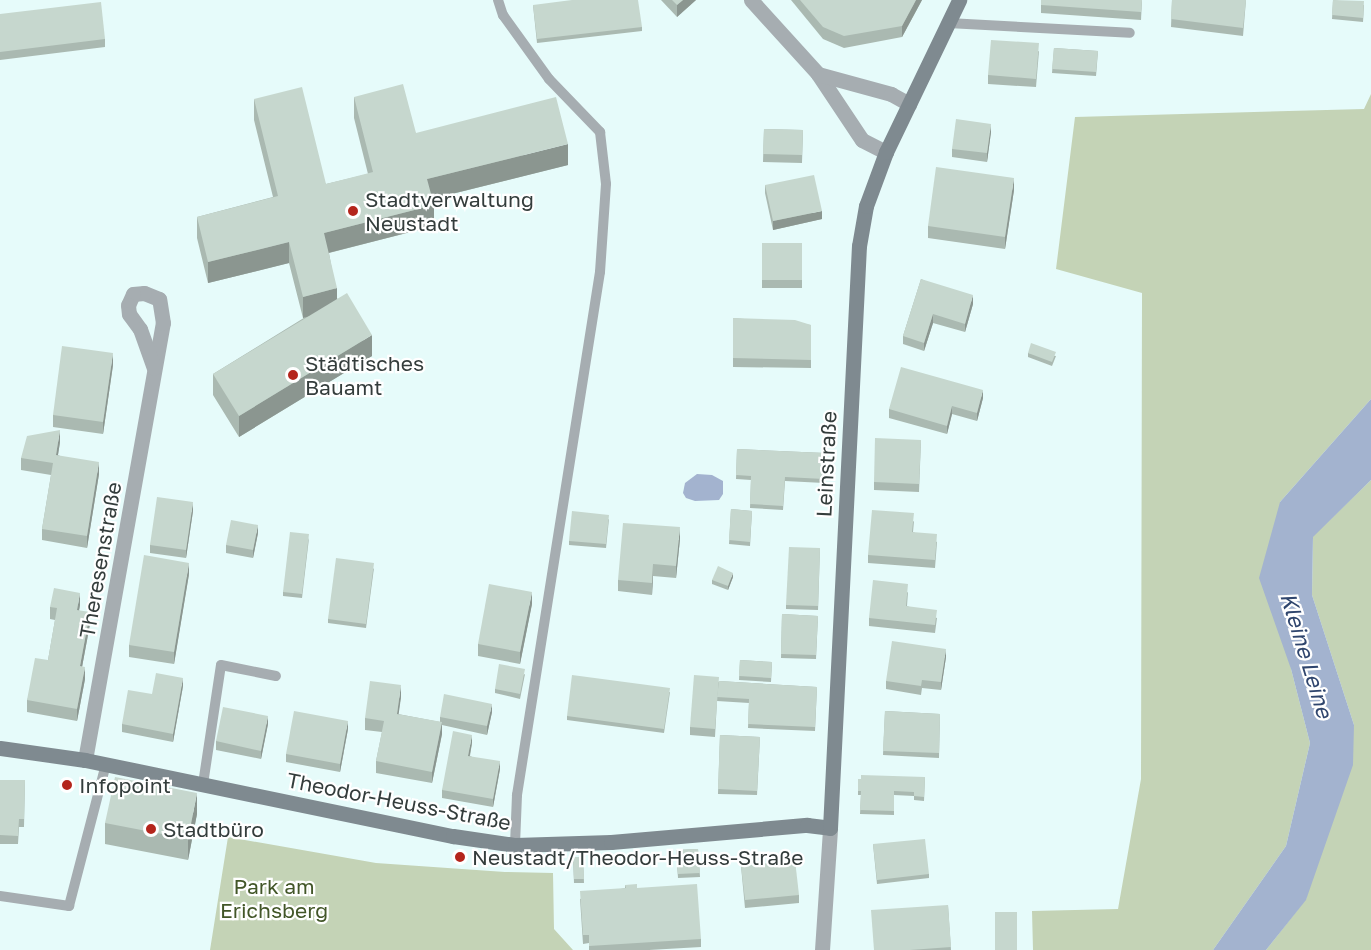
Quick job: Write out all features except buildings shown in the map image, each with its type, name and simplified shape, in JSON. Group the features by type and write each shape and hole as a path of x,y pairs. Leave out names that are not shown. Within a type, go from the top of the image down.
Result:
{"street":[{"path":"751,0 818,74 862,140 886,152"},
{"name":"Leinstraße","path":"822,950 830,828 855,288 866,206 886,152 958,0"},
{"path":"818,74 891,94 909,104"},
{"name":"Theresenstraße","path":"85,760 154,368"},
{"name":"Theodor-Heuss-Straße","path":"0,748 85,760 453,836 514,844 611,842 807,825 830,828"}],"lane":[{"path":"498,0 503,15 549,79 600,132 606,184 600,272 517,795 514,844"},
{"path":"948,23 1130,33"},
{"path":"203,784 221,665 276,676"},
{"path":"0,896 69,906 106,764"}],"green space":[{"path":"1371,94 1371,399 1280,502 1291,669 1310,743 1286,846 1213,950 1033,950 1032,911 1118,909 1141,779 1142,293 1056,269 1075,117 1364,109"},
{"path":"1371,480 1371,950 1266,950 1306,899 1354,725 1312,595 1313,536"},
{"name":"Park am Erichsberg","path":"228,837 376,863 553,873 554,929 573,950 210,950"}],"water":[{"name":"Kleine Leine","path":"1371,399 1371,480 1313,537 1312,595 1354,725 1353,765 1306,900 1266,950 1213,950 1286,846 1310,743 1291,669 1259,578 1280,502"},
{"path":"697,474 712,475 723,481 723,494 719,500 695,501 686,498 683,493 685,483"}],"place":[{"name":"Stadtverwaltung Neustadt","path":"353,211"},
{"name":"Städtisches Bauamt","path":"293,375"},
{"name":"Infopoint","path":"67,785"},
{"name":"Stadtbüro","path":"151,829"},
{"name":"Neustadt/Theodor-Heuss-Straße","path":"460,857"}]}
